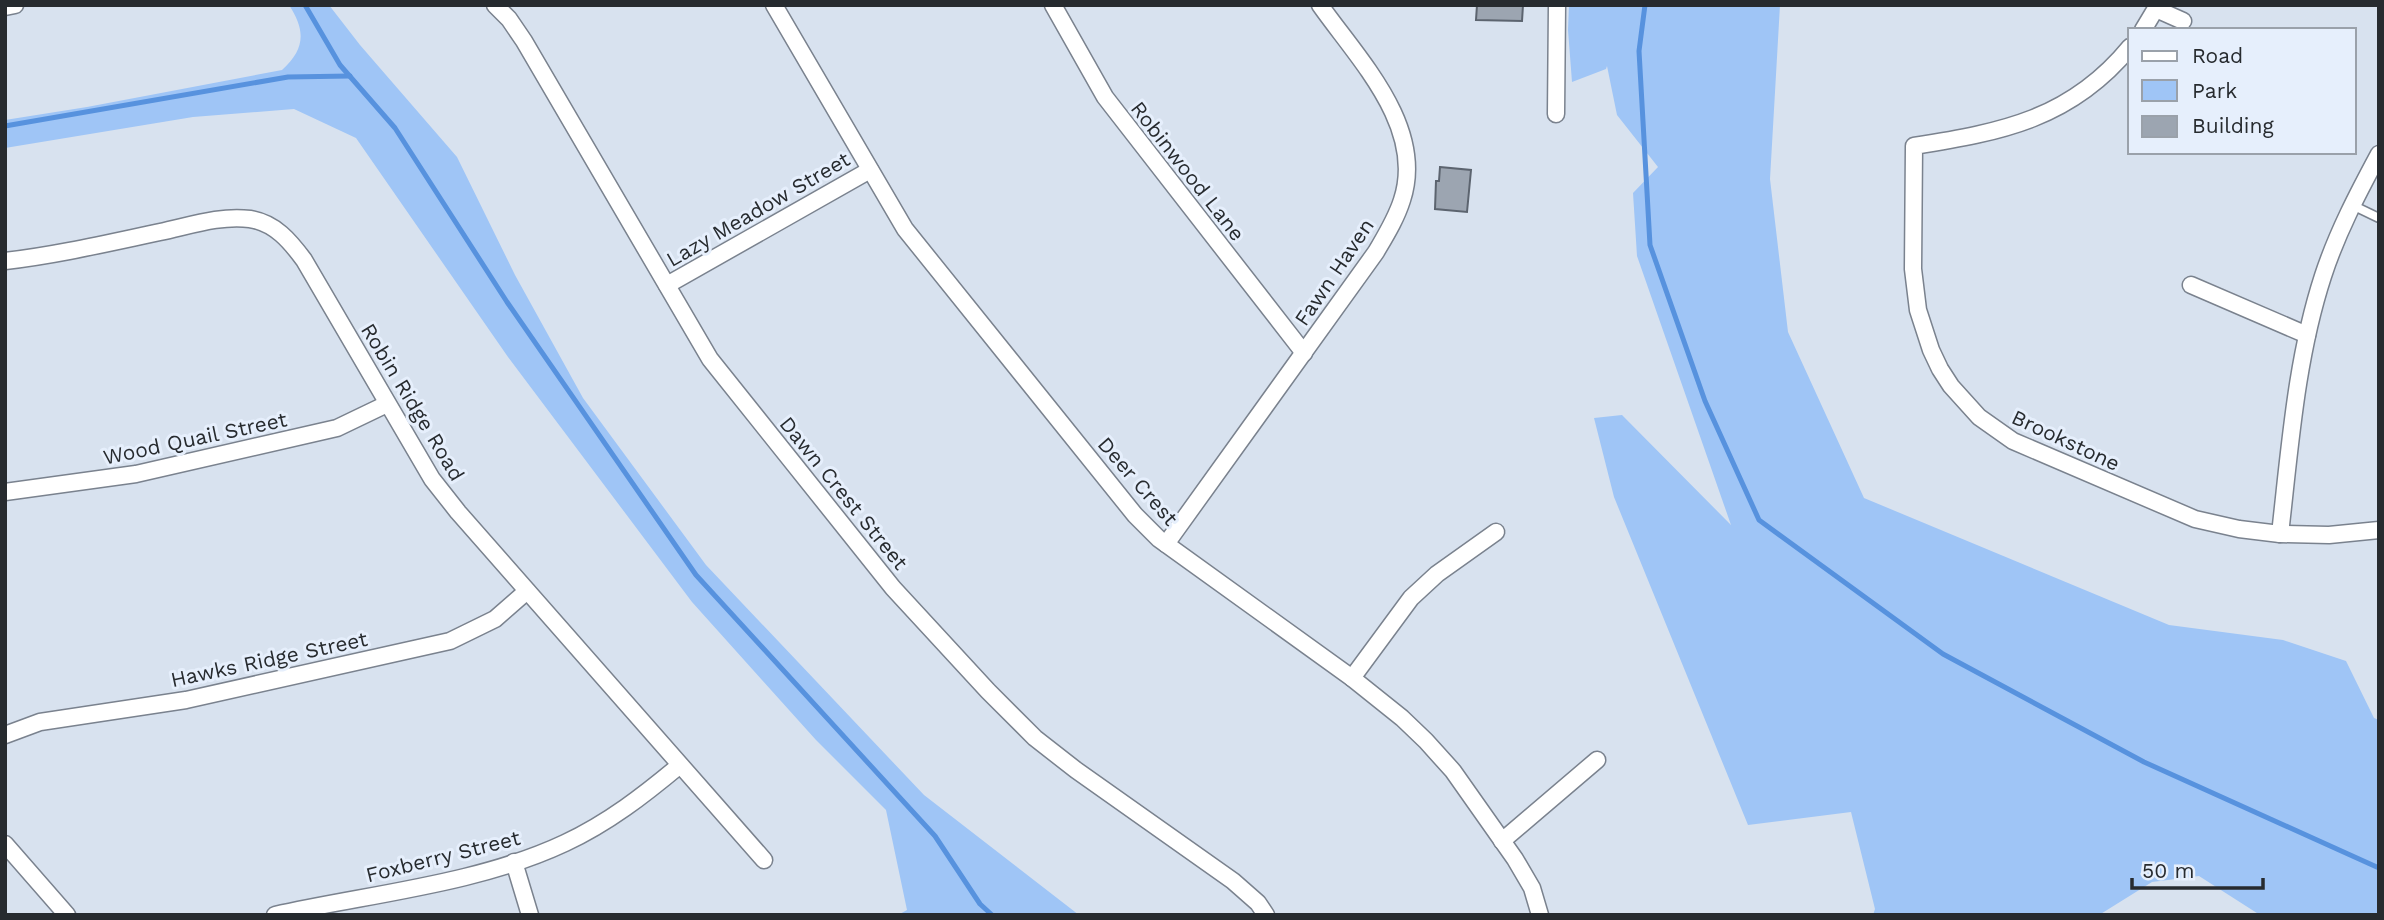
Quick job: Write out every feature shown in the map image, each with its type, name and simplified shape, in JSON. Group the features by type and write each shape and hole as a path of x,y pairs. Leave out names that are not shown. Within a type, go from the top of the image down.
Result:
{"street":[{"path":"5,6 15,5"},
{"name":"Dawn Crest Street","path":"495,5 509,19 524,41 710,359 893,588 1035,738 1233,881 1258,903 1266,915"},
{"name":"Deer Crest","path":"774,5 905,229 1135,515 1166,544 1352,678 1426,741 1453,771 1503,841 1532,888 1540,915"},
{"name":"Robinwood Lane","path":"1053,5 1105,97 1304,353"},
{"name":"Fawn Haven","path":"1166,544 1376,252 1403,198 1405,152 1399,128 1382,88 1320,5"},
{"path":"1556,114 1557,5"},
{"path":"2144,28 2157,7 2183,21"},
{"name":"Brookstone","path":"2128,49 2101,77 2080,93 2033,120 1981,136 1914,146 1913,269 1918,310 1940,369 1951,386 1979,416 2013,441 2195,519 2239,529 2280,534 2329,535 2379,530"},
{"path":"2280,534 2296,390 2307,335 2324,274 2352,205 2379,154"},
{"name":"Lazy Meadow Street","path":"667,285 870,170"},
{"name":"Robin Ridge Road","path":"5,261 88,248 228,218 252,219 275,228 290,241 304,260 432,479 764,860"},
{"path":"2191,285 2307,335"},
{"name":"Wood Quail Street","path":"5,492 57,487 136,474 337,428 387,404"},
{"path":"1352,678 1410,598 1437,574 1496,532"},
{"name":"Hawks Ridge Street","path":"5,734 40,722 186,700 450,641 495,619 527,591"},
{"path":"1503,841 1597,761"},
{"name":"Foxberry Street","path":"278,914 468,876 565,844 601,825 635,802 680,765"},
{"path":"5,844 67,915"},
{"path":"514,862 530,915"}],"lane":[{"path":"2352,205 2379,218"}],"green space":[{"path":"289,5 329,5 457,157 515,275 583,398 706,565 924,795 1079,915 898,915 907,910 886,810 816,740 692,602 508,357 356,138 294,109 193,117 5,148 5,120 282,70 295,55 300,39 298,23"},
{"path":"1569,5 1780,5 1770,179 1788,332 1864,498 2169,625 2283,640 2346,661 2374,718 2379,720 2379,915 2260,915 2199,876 2152,882 2099,915 1873,915 1875,909 1851,812 1748,825 1614,497 1594,418 1622,415 1731,525 1637,256 1633,193 1658,167 1617,115 1607,66 1606,69 1572,82"}],"building":[{"path":"1477,5 1523,5 1522,21 1476,20"},
{"path":"1440,167 1471,170 1467,212 1435,209 1436,181 1439,181"}],"waterway":[{"path":"305,5 340,65 395,128 507,302 696,575 935,836 980,904 992,915"},
{"path":"1645,5 1639,51 1650,245 1705,401 1759,520 1943,654 2144,762 2379,868"},
{"path":"5,126 288,77 350,76"}]}
